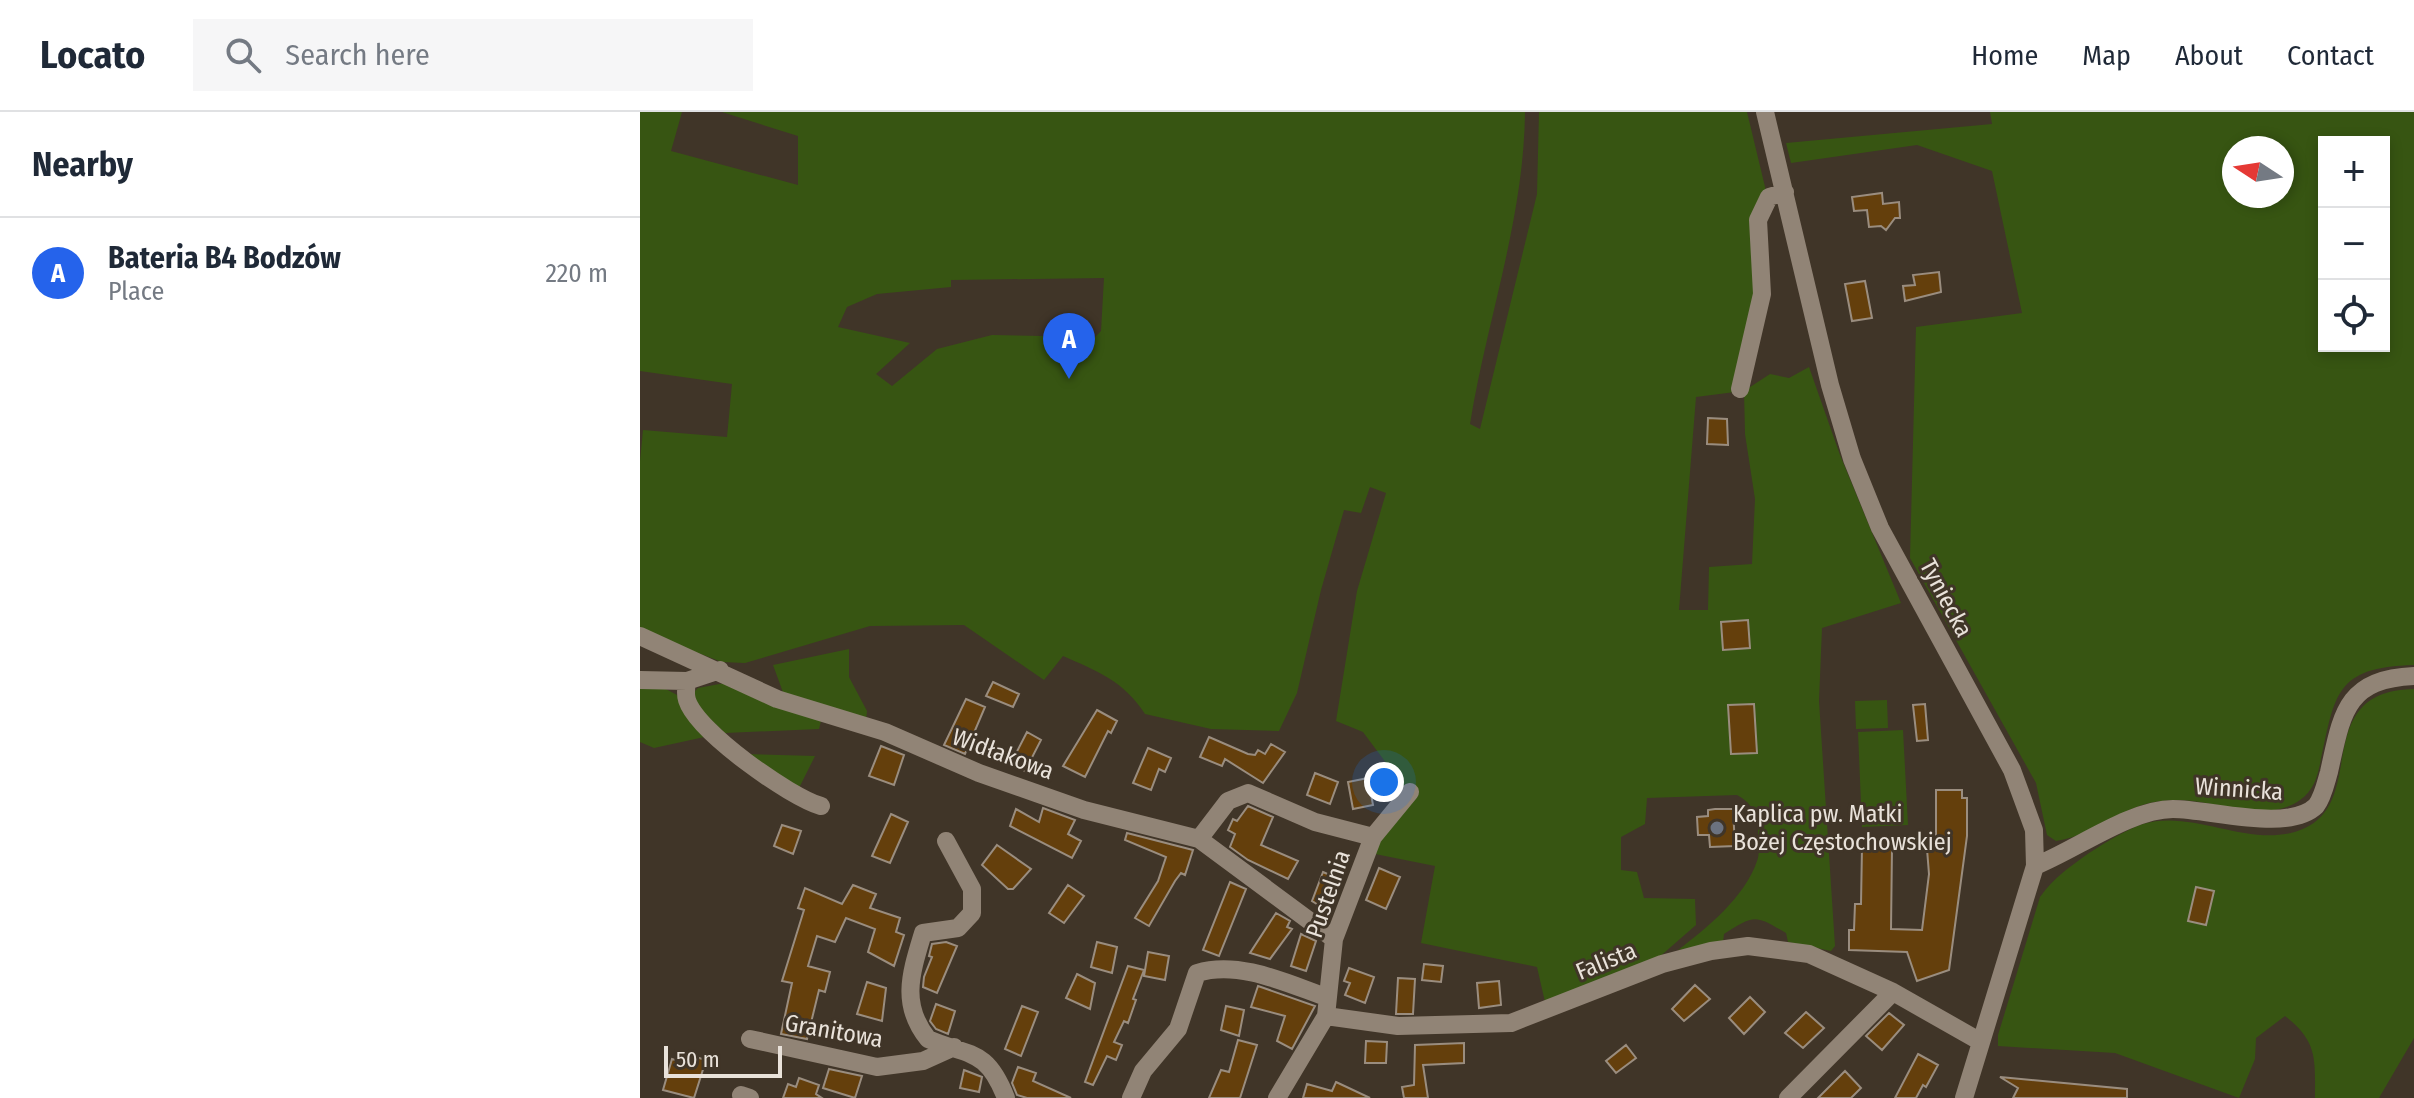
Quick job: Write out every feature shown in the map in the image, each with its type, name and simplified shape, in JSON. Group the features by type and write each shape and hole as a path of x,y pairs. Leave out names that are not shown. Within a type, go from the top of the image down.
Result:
{"street":[{"name":"Tyniecka","path":"1765,112 1830,385 1852,459 1880,528 2012,770 2034,830 2035,866 1964,1098"},
{"path":"1740,389 1762,294 1758,220 1769,197 1785,192"},
{"name":"Widłakowa","path":"640,636 720,670 777,699 885,732 979,773 1084,810 1199,839 1334,939"},
{"path":"640,680 687,681 720,670"},
{"name":"Winnicka","path":"2035,866 2096,838 2139,812 2208,811 2275,820 2298,815 2316,806 2325,787 2345,707 2369,684 2414,676"},
{"path":"687,681 685,694 691,709 744,761 802,801 821,806"},
{"name":"Pustelnia","path":"1326,1006 1334,939 1373,837 1410,792"},
{"name":"Pustelnia","path":"1199,839 1228,801 1248,793 1315,822 1373,837"},
{"path":"946,841 972,889 972,913 958,928 923,933 907,992 911,1012 928,1039 964,1049 987,1064 1006,1098"},
{"name":"Falista","path":"1131,1098 1143,1071 1178,1029 1197,973 1210,969 1259,973 1326,1006 1398,1026 1511,1023 1662,964 1711,951 1748,946 1809,954 1893,992 1981,1042"},
{"path":"1788,1098 1893,992"},
{"path":"1277,1098 1326,1006"},
{"name":"Granitowa","path":"750,1039 877,1067 923,1061 954,1047"}],"green space":[{"path":"640,112 682,112 671,151 798,185 798,136 722,112 1525,112 1512,230 1470,424 1480,429 1537,194 1539,112 1747,112 1766,191 1759,276 1735,392 1696,397 1679,610 1708,610 1709,567 1752,564 1755,499 1745,434 1744,391 1770,374 1789,378 1809,367 1840,455 1901,603 1822,628 1819,701 1835,946 1831,951 1788,942 1786,933 1755,919 1724,934 1723,942 1678,950 1734,899 1757,861 1756,817 1748,803 1737,795 1647,798 1645,824 1621,837 1621,870 1637,872 1644,898 1695,899 1696,925 1657,959 1545,1002 1537,967 1421,943 1435,866 1375,854 1378,843 1413,799 1363,732 1336,721 1357,591 1386,493 1370,487 1361,513 1344,510 1297,693 1279,731 1211,729 1145,714 1119,685 1087,667 1063,656 1044,680 964,625 870,626 745,663 722,662 640,631 640,461 643,430 727,437 732,384 640,371","holes":["1104,278 1101,331 1095,337 992,335 937,349 892,386 876,374 910,343 838,327 847,307 877,294 951,287 951,280"]},
{"path":"1990,112 2414,112 2414,665 2368,672 2353,679 2343,689 2335,703 2314,784 2300,800 2287,807 2258,811 2195,801 2161,801 2129,810 2073,837 2056,841 2047,835 2036,783 1910,558 1916,327 2022,313 1992,171 1917,145 1791,163 1786,143 1992,124"},
{"path":"849,649 849,677 867,711 866,721 784,695 773,665"},
{"path":"725,683 821,721 819,729 725,733 695,705 692,694 698,688"},
{"path":"664,688 677,695 709,736 654,748 640,742 640,689"},
{"path":"2414,689 2414,1038 2379,1098 2315,1098 2314,1062 2309,1043 2285,1016 2256,1038 2255,1059 2239,1098 2115,1053 1998,1046 1998,1035 2040,897 2063,873 2108,841 2143,824 2183,821 2265,835 2286,834 2305,828 2324,814 2334,794 2350,726 2362,707 2382,694"},
{"path":"1887,700 1888,728 1856,729 1855,701"},
{"path":"1903,730 1908,825 1862,827 1858,732"},
{"path":"742,754 815,756 799,788"}],"building":[{"path":"1882,193 1883,204 1899,202 1900,218 1895,218 1886,230 1881,226 1869,227 1867,210 1854,211 1852,197"},
{"path":"1939,272 1941,292 1905,301 1903,286 1915,285 1913,275"},
{"path":"1865,281 1872,318 1852,321 1845,284"},
{"path":"1708,418 1727,419 1728,445 1707,444"},
{"path":"1748,620 1750,648 1723,650 1721,622"},
{"path":"993,682 1019,694 1013,707 986,696"},
{"path":"966,699 985,707 965,754 944,745"},
{"path":"1754,704 1757,753 1731,754 1728,705"},
{"path":"1925,704 1928,740 1917,741 1913,705"},
{"path":"1097,710 1117,721 1111,733 1108,731 1085,777 1063,766"},
{"path":"1027,732 1041,740 1025,771 1011,763"},
{"path":"1209,737 1248,754 1255,755 1258,750 1265,754 1271,744 1285,752 1263,783 1225,759 1222,766 1200,757"},
{"path":"881,746 904,755 894,785 869,776"},
{"path":"1148,748 1171,758 1165,772 1159,769 1151,790 1133,783"},
{"path":"1315,773 1338,782 1330,804 1307,795"},
{"path":"1368,778 1373,805 1353,809 1348,782"},
{"path":"1936,790 1962,790 1962,798 1967,798 1967,836 1949,970 1917,981 1907,952 1849,950 1849,930 1854,930 1855,904 1861,904 1862,847 1892,847 1891,929 1922,930 1929,874 1927,849 1936,841"},
{"path":"1248,806 1273,817 1261,845 1298,861 1288,879 1248,860 1230,847 1235,834 1228,830 1233,819 1237,821"},
{"path":"1043,808 1075,820 1068,834 1081,841 1072,858 1010,826 1016,809 1039,822"},
{"name":"Kaplica pw. Matki Bożej Częstochowskiej","path":"1733,809 1735,846 1710,847 1709,835 1698,835 1697,817 1708,816 1708,810"},
{"path":"891,814 908,822 890,863 872,856"},
{"path":"782,825 801,831 793,854 774,846"},
{"path":"1127,833 1193,850 1185,875 1181,873 1175,881 1149,926 1135,918 1158,881 1166,857 1125,840"},
{"path":"997,845 1031,869 1013,889 1008,889 982,865"},
{"path":"1379,868 1400,877 1386,909 1366,900"},
{"path":"1323,872 1339,879 1327,910 1312,901"},
{"path":"1230,882 1246,889 1219,956 1203,950"},
{"path":"853,885 876,894 870,908 900,918 896,932 904,935 894,966 868,952 875,929 846,918 835,942 817,936 808,966 830,972 825,992 819,990 807,1039 781,1034 792,983 782,981 804,910 798,908 805,888 842,904"},
{"path":"1068,885 1084,896 1064,923 1049,913"},
{"path":"2196,887 2214,891 2206,925 2188,921"},
{"path":"1276,913 1290,921 1287,927 1292,929 1270,959 1250,953"},
{"path":"1301,934 1316,941 1306,971 1291,966"},
{"path":"946,942 957,946 937,993 923,987 924,977 932,957 929,956 932,944"},
{"path":"1097,942 1117,947 1112,973 1091,967"},
{"path":"1148,952 1169,956 1165,980 1144,976"},
{"path":"1424,964 1443,966 1441,982 1422,980"},
{"path":"1128,966 1144,970 1133,999 1136,1000 1128,1023 1124,1021 1114,1042 1122,1045 1116,1060 1107,1056 1093,1085 1085,1082"},
{"path":"1349,968 1374,977 1365,1003 1345,995 1350,983 1344,981"},
{"path":"1077,974 1095,983 1090,1009 1066,998"},
{"path":"1398,978 1415,979 1413,1014 1396,1014"},
{"path":"1499,981 1501,1005 1479,1008 1477,983"},
{"path":"867,982 886,988 882,1021 857,1014"},
{"path":"1695,985 1710,999 1684,1021 1672,1009"},
{"path":"1258,986 1315,1006 1292,1049 1277,1041 1285,1016 1251,1007"},
{"path":"1750,997 1765,1012 1744,1034 1729,1018"},
{"path":"936,1004 955,1011 948,1034 936,1029 930,1021"},
{"path":"1022,1006 1038,1012 1021,1056 1005,1049"},
{"path":"1226,1006 1244,1010 1239,1036 1221,1030"},
{"path":"1806,1012 1824,1028 1803,1048 1785,1033"},
{"path":"1889,1013 1904,1025 1882,1050 1866,1036"},
{"path":"1238,1040 1257,1045 1240,1098 1209,1098 1221,1070 1229,1072"},
{"path":"1366,1041 1387,1042 1386,1063 1365,1063"},
{"path":"1464,1043 1464,1063 1423,1065 1428,1098 1404,1098 1402,1087 1414,1085 1415,1045"},
{"path":"1626,1045 1636,1058 1616,1073 1606,1061"},
{"path":"685,1054 706,1060 694,1098 663,1090 672,1059 682,1062"},
{"path":"1918,1054 1938,1065 1916,1098 1895,1098"},
{"path":"1018,1067 1036,1073 1033,1081 1071,1098 1027,1098 1017,1095 1012,1083"},
{"path":"829,1069 862,1076 855,1098 823,1088"},
{"path":"964,1070 982,1077 979,1092 960,1088"},
{"path":"1845,1071 1861,1088 1851,1098 1818,1098"},
{"path":"2000,1077 2127,1089 2127,1098 2013,1098 2018,1088"},
{"path":"799,1078 819,1085 816,1094 822,1098 783,1098 788,1084 796,1087"},
{"path":"1336,1082 1370,1098 1303,1098 1307,1084 1332,1091"}],"place":[{"name":"Bateria B4 Bodzów","path":"1069,379"},
{"name":"Kaplica pw. Matki Bożej Częstochowskiej","path":"1717,828"}]}
